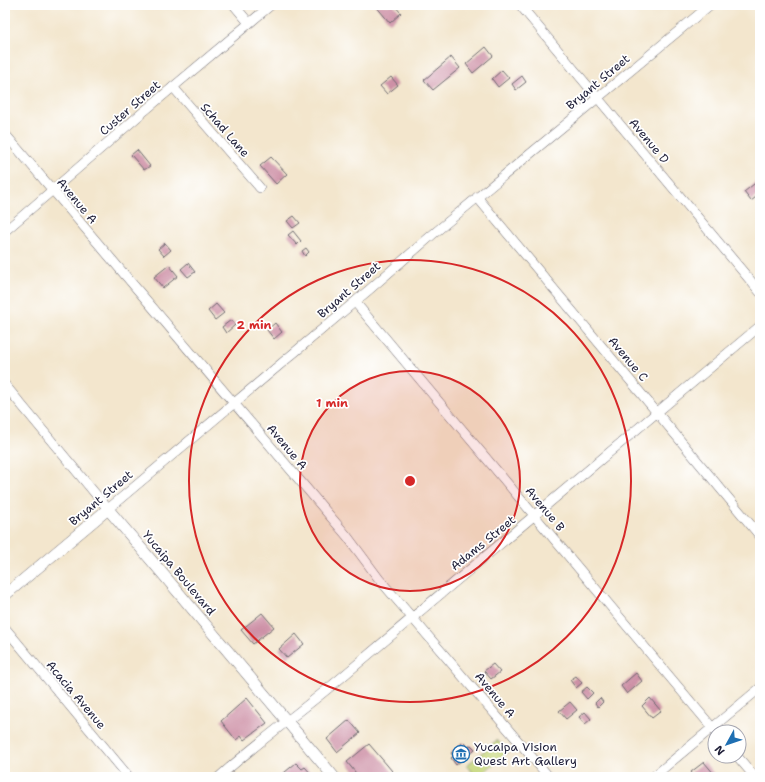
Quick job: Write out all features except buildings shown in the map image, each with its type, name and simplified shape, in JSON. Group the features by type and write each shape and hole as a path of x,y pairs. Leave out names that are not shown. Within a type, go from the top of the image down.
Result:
{"main road":[{"name":"Bryant Street","path":"5,595 108,509"},
{"name":"Yucaipa Boulevard","path":"108,509 334,777"}],"street":[{"path":"234,5 249,23"},
{"name":"Custer Street","path":"5,231 271,5"},
{"name":"Avenue D","path":"520,5 760,292"},
{"name":"Bryant Street","path":"108,509 355,302 477,197 710,5"},
{"name":"Schad Lane","path":"173,87 260,188"},
{"name":"Avenue A","path":"5,134 347,536 379,579 549,777"},
{"name":"Avenue C","path":"477,197 760,536"},
{"name":"Avenue B","path":"355,302 709,724"},
{"name":"Adams Street","path":"219,777 286,721 346,674 760,326"},
{"name":"Yucaipa Boulevard","path":"5,385 108,509"},
{"name":"Acacia Avenue","path":"5,628 129,777"},
{"path":"721,724 760,688"},
{"path":"653,777 707,735"},
{"path":"744,764 755,777"}],"green space":[{"path":"497,740 508,752 478,777 476,777 467,765"}],"place":[{"name":"Yucaipa Vision Quest Art Gallery","path":"461,754"}]}
